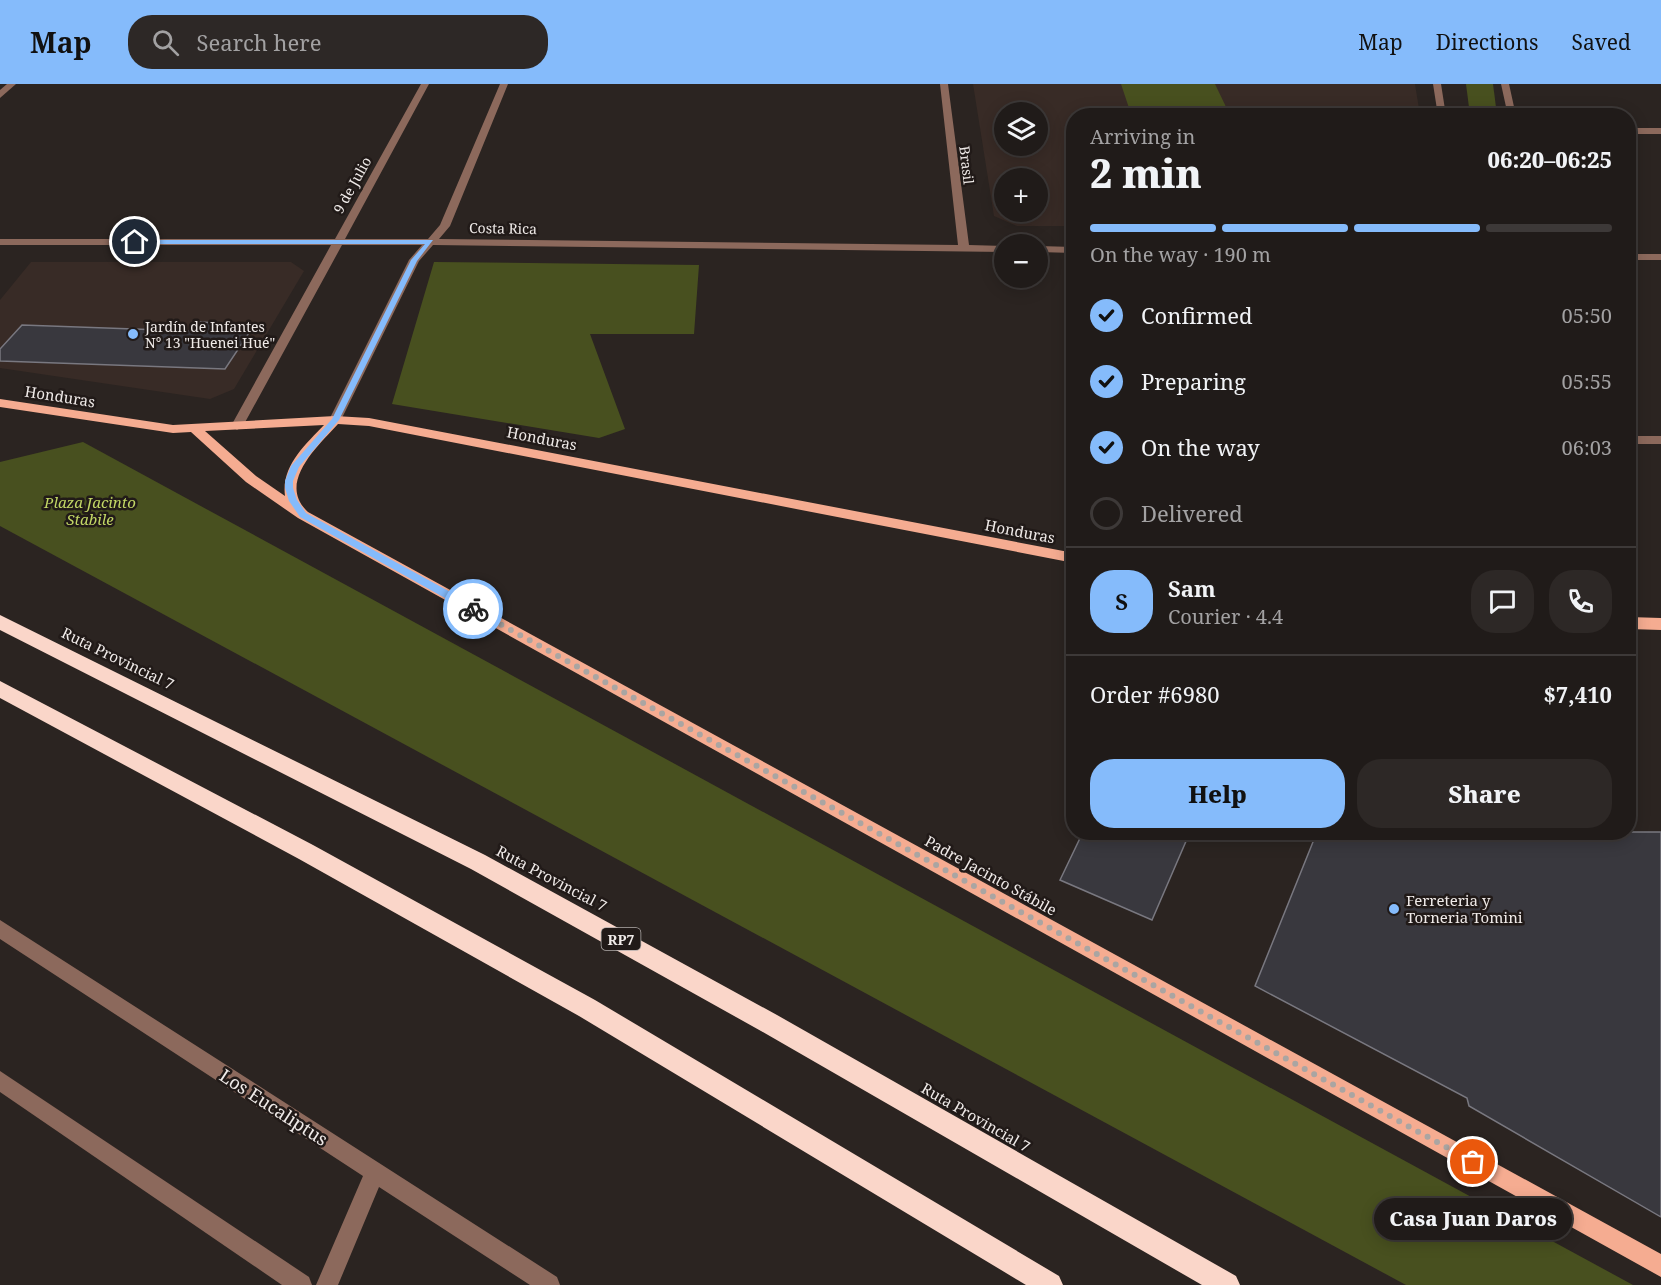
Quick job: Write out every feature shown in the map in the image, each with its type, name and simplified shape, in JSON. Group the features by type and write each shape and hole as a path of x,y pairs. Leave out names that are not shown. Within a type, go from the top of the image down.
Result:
{"highway":[{"name":"Ruta Provincial 7","path":"0,622 352,797 561,906 1227,1285"},
{"path":"0,689 276,835 587,1008 1050,1285"}],"main road":[{"name":"Honduras","path":"0,403 151,426 195,429 335,420 383,424 1066,556"},
{"path":"303,515 290,495 291,473 335,420"},
{"name":"Padre Jacinto Stábile","path":"195,429 251,479 303,515 1661,1266"},
{"path":"1636,622 1661,624"}],"street":[{"path":"0,95 12,84"},
{"name":"9 de Julio","path":"237,426 425,84"},
{"path":"335,420 414,260 445,226 504,84"},
{"name":"Brasil","path":"944,84 964,249"},
{"path":"1437,84 1441,108"},
{"path":"1505,84 1510,108"},
{"path":"1636,132 1661,131"},
{"name":"Costa Rica","path":"0,242 431,242 994,249"},
{"path":"1048,249 1066,250"},
{"path":"1636,257 1661,257"},
{"path":"1636,440 1661,440"},
{"name":"Los Eucaliptus","path":"0,929 549,1285"},
{"path":"0,1081 300,1285"},
{"path":"327,1285 375,1172"}],"shaded area":[{"path":"973,84 1415,84 1419,108 1066,108 1066,226 1017,226 1008,222 1048,222 1048,168 994,168 994,216"},
{"name":"Jardín de Infantes N° 13 \"Huenei Hué\"","path":"31,262 291,262 304,271 234,389 210,399 0,368 0,300"}],"green space":[{"path":"1121,84 1215,84 1227,108 1129,108"},
{"path":"1466,84 1493,84 1496,108 1469,108"},
{"path":"434,262 699,265 694,334 590,334 625,429 599,438 392,404"},
{"name":"Plaza Jacinto Stabile","path":"83,442 1633,1285 1406,1285 0,526 0,462"}],"building":[{"path":"196,322 255,324 225,369 0,361 0,349 22,325 190,331"},
{"path":"1636,832 1661,832 1661,1217 1469,1106 1467,1098 1255,986 1314,840 1636,840"},
{"path":"1079,840 1187,840 1152,920 1060,880"}],"way so far":[{"path":"473,609 1473,1162"}],"place":[{"name":"Jardín de Infantes N° 13 \"Huenei Hué\"","path":"133,334"},
{"name":"Ferreteria y Torneria Tomini","path":"1394,909"},
{"name":"Casa Juan Daros","path":"1473,1162"}],"route":[{"path":"135,242 431,242 414,260 335,420 291,473 289,488 296,507 303,515 473,609"}]}
